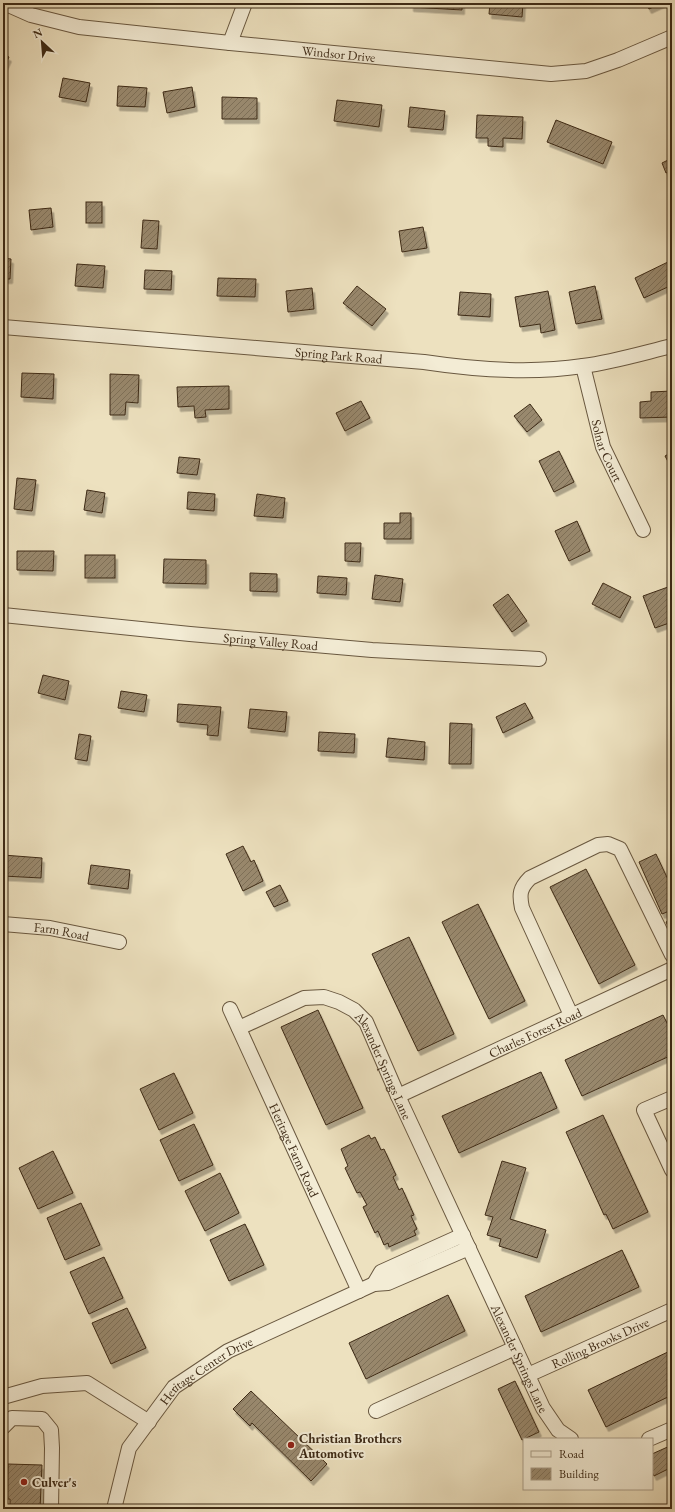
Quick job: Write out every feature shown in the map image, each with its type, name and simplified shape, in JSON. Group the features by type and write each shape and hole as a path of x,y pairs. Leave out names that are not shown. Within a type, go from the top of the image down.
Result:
{"street":[{"name":"Windsor Drive","path":"4,3 31,15 79,27 551,74 586,71 618,60 672,37"},
{"path":"230,43 245,3"},
{"name":"Spring Park Road","path":"3,327 409,361 494,370 544,370 583,366 672,346"},
{"name":"Solnar Court","path":"583,366 603,447 644,530"},
{"name":"Spring Valley Road","path":"3,615 372,650 539,658"},
{"path":"572,1015 522,908 519,897 523,886 530,878 598,845 608,844 620,849 672,955"},
{"name":"Farm Road","path":"3,924 50,928 119,942"},
{"name":"Charles Forest Road","path":"398,1096 672,969"},
{"name":"Alexander Springs Lane","path":"239,1028 304,998 324,997 339,1002 354,1010 366,1022 398,1096 543,1408 558,1430 570,1438"},
{"name":"Heritage Farm Road","path":"230,1009 358,1291"},
{"path":"672,1098 644,1110 672,1170"},
{"path":"358,1291 374,1284 381,1272 466,1241"},
{"name":"Heritage Center Drive","path":"114,1509 129,1448 174,1387 228,1351 358,1291"},
{"name":"Rolling Brooks Drive","path":"528,1375 672,1310"},
{"path":"376,1411 515,1348"},
{"path":"3,1397 42,1386 87,1383 149,1422"},
{"path":"3,1427 12,1418 42,1420 51,1430 51,1509"},
{"path":"651,1438 672,1428"}],"building":[{"path":"411,3 462,3 462,10 411,7"},
{"path":"490,3 523,3 522,17 489,14"},
{"path":"646,3 662,3 649,9"},
{"path":"3,54 9,57 3,70"},
{"path":"63,78 90,83 86,102 59,97"},
{"path":"118,86 147,88 145,107 117,106"},
{"path":"192,87 195,107 167,113 163,92"},
{"path":"222,97 257,98 257,119 222,119"},
{"path":"337,100 382,105 379,127 334,121"},
{"path":"410,107 445,111 443,130 408,127"},
{"path":"477,115 523,117 522,139 503,138 503,147 488,146 488,138 476,138"},
{"path":"556,120 612,142 603,164 547,142"},
{"path":"672,158 672,170 666,173 662,163"},
{"path":"86,202 102,202 102,223 86,223"},
{"path":"51,208 53,227 31,230 29,210"},
{"path":"143,220 159,221 157,249 141,248"},
{"path":"423,227 427,248 402,252 399,231"},
{"path":"3,258 11,259 10,279 3,279"},
{"path":"672,260 672,285 644,298 635,278"},
{"path":"77,264 105,266 103,288 75,286"},
{"path":"145,270 172,271 171,290 144,289"},
{"path":"218,278 256,279 255,297 217,296"},
{"path":"357,286 386,309 372,326 343,303"},
{"path":"595,286 602,319 576,324 569,292"},
{"path":"312,288 314,309 288,312 286,291"},
{"path":"548,291 555,330 541,333 540,324 520,327 515,297"},
{"path":"460,292 491,294 490,317 458,315"},
{"path":"22,373 54,374 53,399 21,397"},
{"path":"110,374 139,375 138,403 126,402 125,415 110,415"},
{"path":"229,386 229,409 205,410 206,417 195,418 194,406 178,407 177,387"},
{"path":"672,391 672,417 640,418 640,402 651,401 651,392"},
{"path":"361,401 370,418 345,431 336,413"},
{"path":"530,404 542,420 527,432 514,416"},
{"path":"559,451 574,482 554,492 539,461"},
{"path":"672,452 672,469 665,456"},
{"path":"179,457 200,459 197,475 177,473"},
{"path":"17,478 36,480 32,511 14,509"},
{"path":"87,490 105,493 102,513 84,510"},
{"path":"188,492 215,494 214,511 187,509"},
{"path":"257,494 285,498 283,518 254,516"},
{"path":"400,513 411,513 411,539 384,539 384,523 400,523"},
{"path":"577,521 590,551 569,561 555,531"},
{"path":"345,543 361,543 360,562 345,561"},
{"path":"17,551 54,551 53,571 17,570"},
{"path":"85,555 115,555 115,578 85,578"},
{"path":"164,559 206,560 206,584 163,583"},
{"path":"250,573 277,574 277,592 250,591"},
{"path":"375,575 403,579 400,602 372,599"},
{"path":"318,576 347,578 346,595 317,593"},
{"path":"603,583 631,597 620,618 592,604"},
{"path":"668,587 672,598 672,622 655,628 643,596"},
{"path":"508,594 527,621 512,632 493,605"},
{"path":"43,675 69,681 65,700 38,693"},
{"path":"121,691 147,695 144,712 118,708"},
{"path":"525,703 533,718 503,733 496,717"},
{"path":"178,704 221,707 218,736 207,735 208,725 177,722"},
{"path":"250,709 287,712 285,732 248,728"},
{"path":"450,723 472,724 471,764 449,764"},
{"path":"319,732 355,734 354,753 318,751"},
{"path":"79,734 91,736 87,761 75,759"},
{"path":"388,738 425,742 424,760 386,757"},
{"path":"243,846 251,862 254,860 263,881 243,891 226,854"},
{"path":"656,854 672,888 672,910 662,914 639,862"},
{"path":"3,855 42,858 41,878 3,876"},
{"path":"91,865 130,870 128,889 88,884"},
{"path":"586,869 635,965 599,984 550,887"},
{"path":"280,885 288,901 274,907 266,892"},
{"path":"478,904 525,1001 489,1019 442,922"},
{"path":"672,919 672,934 666,922"},
{"path":"409,937 454,1034 418,1051 372,954"},
{"path":"318,1010 363,1108 326,1125 281,1027"},
{"path":"663,1015 672,1033 672,1055 582,1096 565,1060"},
{"path":"541,1072 557,1108 459,1153 442,1116"},
{"path":"174,1073 193,1113 159,1130 140,1089"},
{"path":"603,1115 648,1212 613,1229 606,1214 604,1215 566,1132"},
{"path":"194,1124 213,1165 179,1181 160,1140"},
{"path":"369,1135 371,1139 375,1137 381,1150 384,1149 396,1175 393,1177 399,1190 402,1188 414,1215 411,1216 417,1229 414,1231 416,1235 389,1247 388,1243 384,1245 378,1231 375,1233 363,1207 367,1205 360,1192 357,1193 345,1168 348,1166 341,1149"},
{"path":"53,1151 73,1193 38,1209 19,1168"},
{"path":"502,1161 526,1168 510,1219 546,1230 537,1258 499,1246 501,1239 487,1235 493,1217 485,1215"},
{"path":"220,1173 239,1213 205,1231 185,1191"},
{"path":"81,1203 100,1245 65,1260 47,1218"},
{"path":"245,1224 264,1265 229,1281 210,1240"},
{"path":"622,1250 639,1287 541,1332 525,1296"},
{"path":"104,1257 123,1298 89,1314 70,1272"},
{"path":"448,1295 465,1331 366,1379 349,1343"},
{"path":"127,1308 146,1348 111,1364 92,1323"},
{"path":"672,1350 672,1395 606,1427 588,1390"},
{"path":"515,1381 539,1432 523,1438 522,1440 498,1389"},
{"name":"Christian Brothers Automotive","path":"251,1391 327,1464 311,1481 252,1423 250,1426 233,1409"},
{"path":"672,1445 672,1467 654,1476 653,1454"},
{"name":"Culver's","path":"8,1464 42,1465 40,1509 10,1509 10,1499 7,1499"}],"place":[{"name":"Christian Brothers Automotive","path":"291,1445"},
{"name":"Culver's","path":"24,1482"}]}
